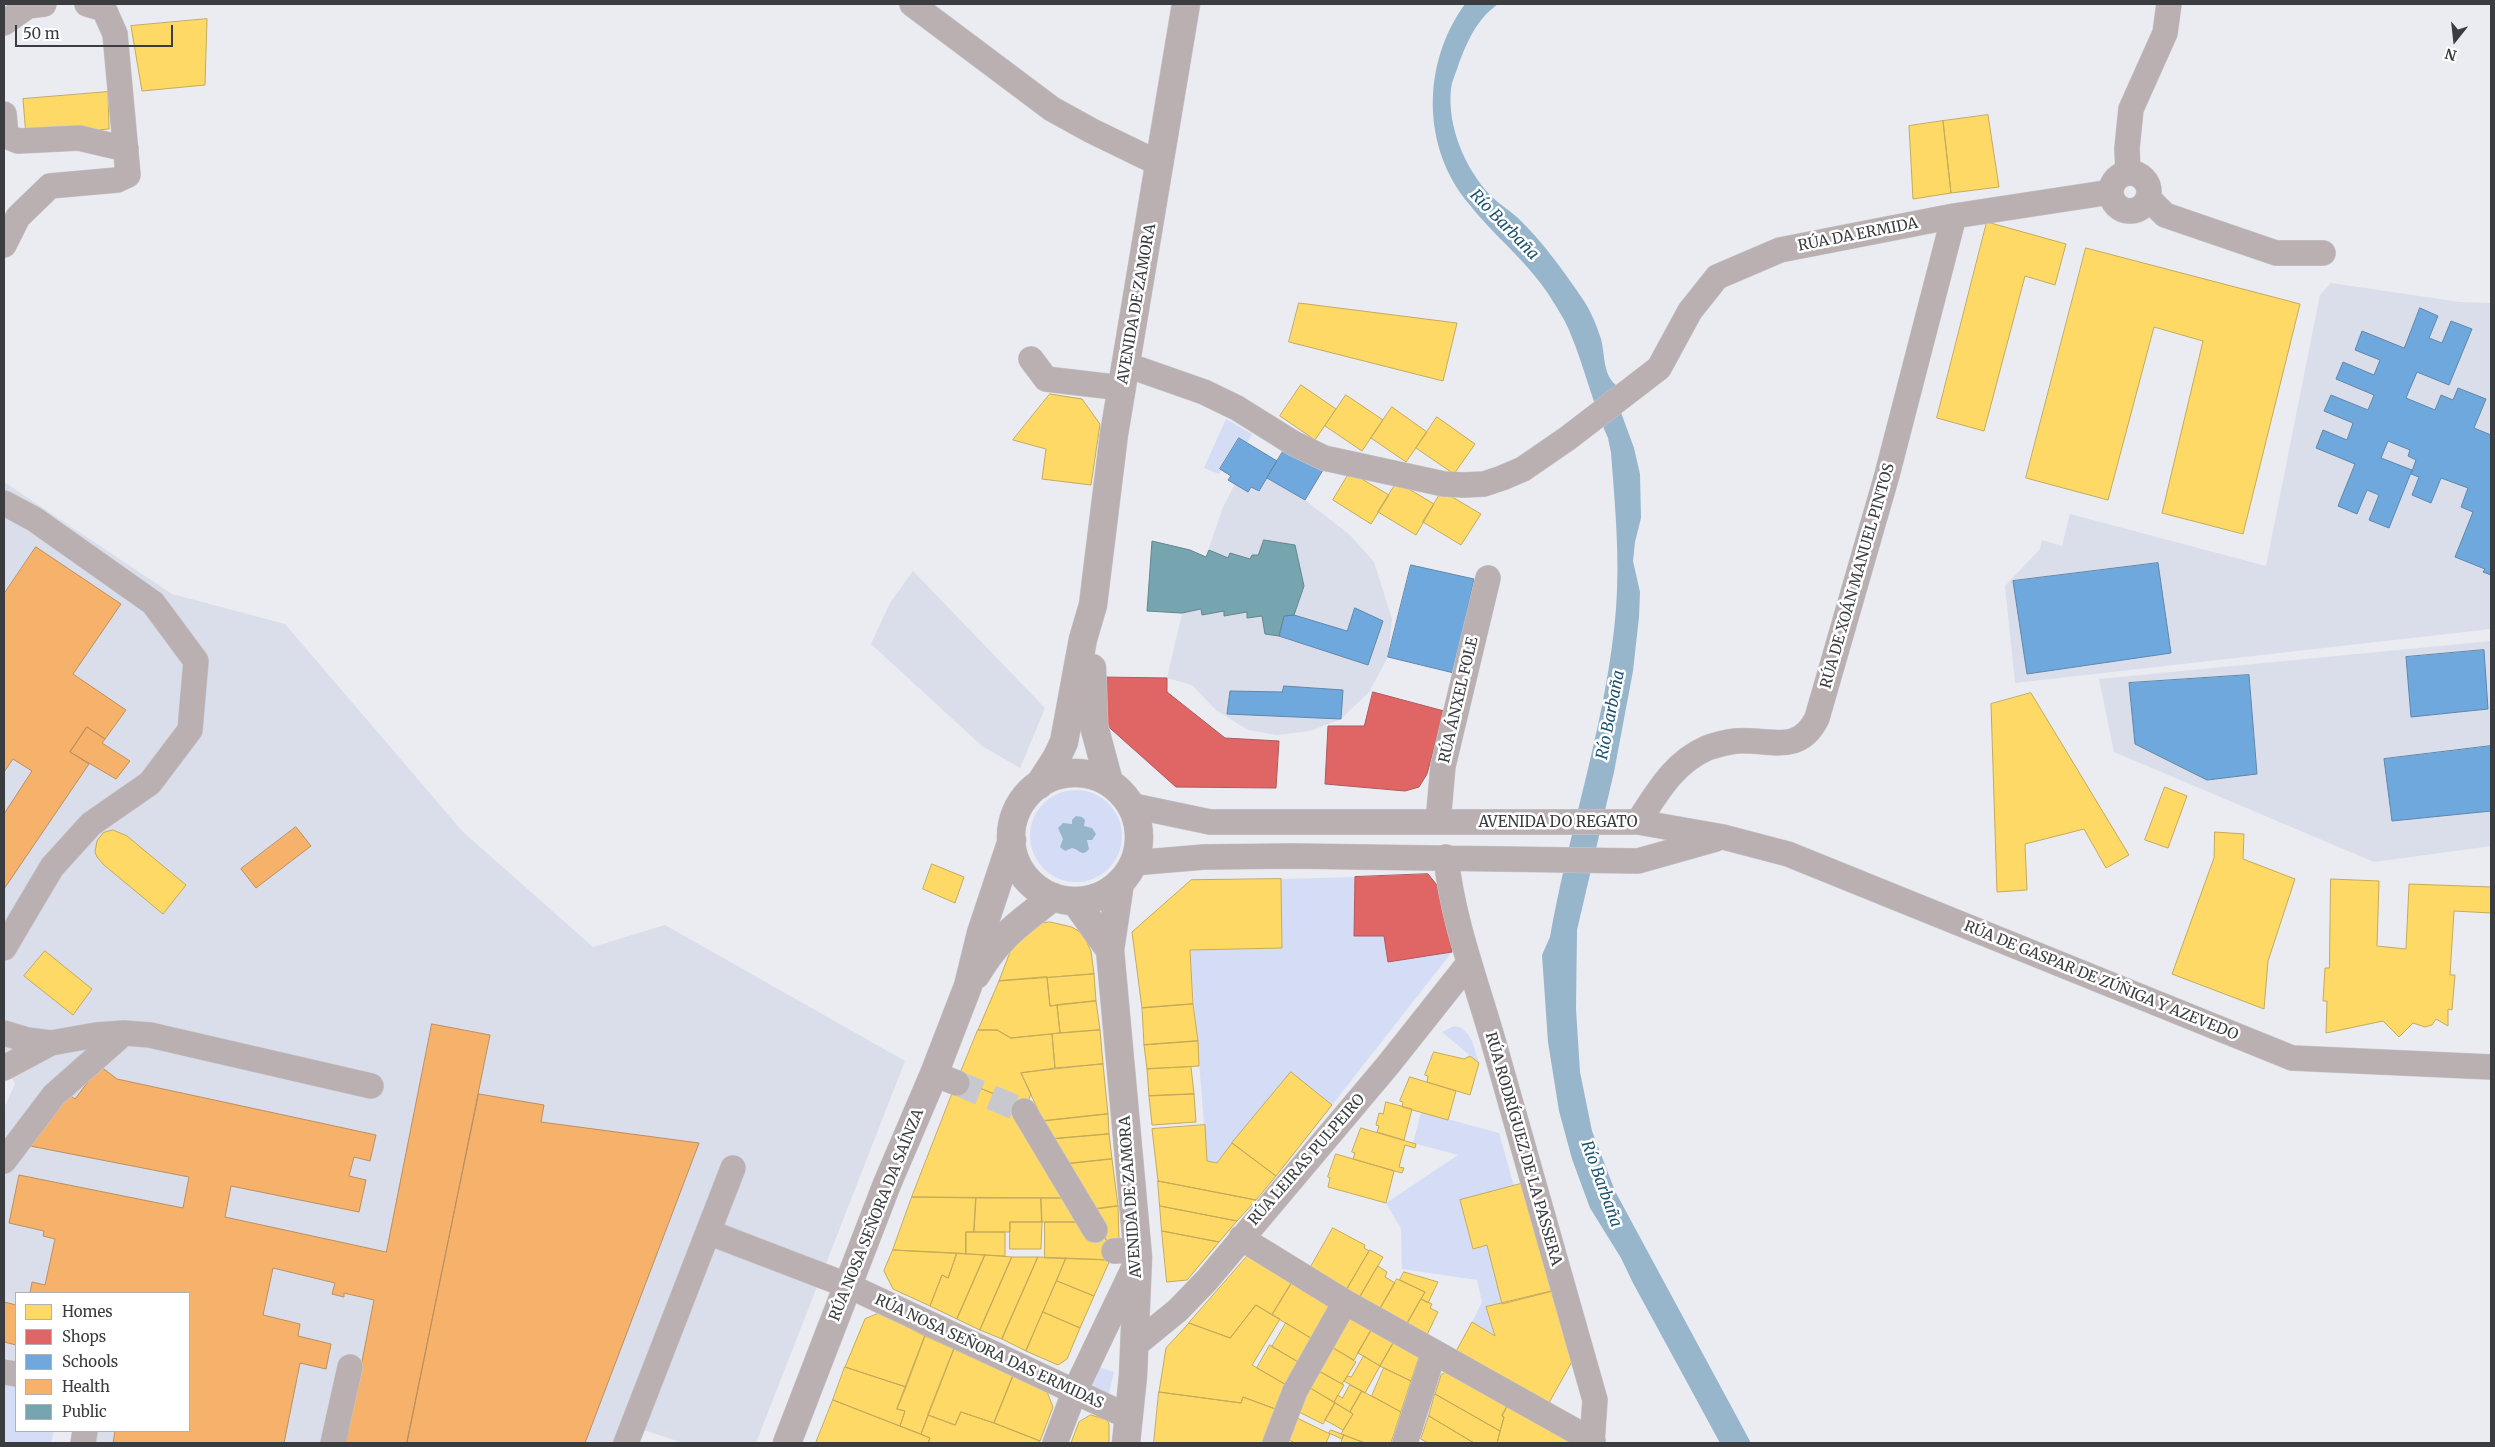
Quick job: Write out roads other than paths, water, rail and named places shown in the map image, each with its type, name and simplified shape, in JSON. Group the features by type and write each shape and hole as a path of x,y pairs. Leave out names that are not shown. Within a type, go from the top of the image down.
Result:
{"street":[{"path":"4,23 28,6 44,4"},
{"path":"4,245 18,217 50,186 117,180 128,176 115,34 104,9 87,4"},
{"path":"912,4 1052,109 1160,164"},
{"name":"AVENIDA DE ZAMORA","path":"1109,782 1092,710 1093,605 1124,377 1186,4"},
{"path":"2128,173 2127,148 2131,110 2166,33 2169,4"},
{"path":"4,114 6,136 18,141 79,138 126,149"},
{"path":"2128,173 2135,173 2146,180 2149,186 2148,198 2140,208 2126,210 2115,203 2111,192 2116,179 2128,173"},
{"name":"RÚA DA ERMIDA","path":"1124,377 1204,392 1237,408 1293,443 1324,458 1444,484 1484,484 1523,469 1568,438 1659,368 1690,311 1717,277 1780,250 1954,216 2111,192"},
{"path":"2148,198 2165,214 2276,253 2324,253"},
{"name":"RÚA DE XOÁN MANUEL PINTOS","path":"1638,822 1667,778 1680,766 1708,748 1737,741 1776,744 1788,742 1806,734 1818,718 1887,475 1954,216"},
{"path":"1032,358 1046,379 1124,377"},
{"path":"4,503 34,519 153,603 196,661 190,730 150,783 92,824 52,868 4,948"},
{"name":"RÚA ÁNXEL FOLE","path":"1438,822 1443,766 1488,578"},
{"name":"AVENIDA DE ZAMORA","path":"1039,785 1064,742 1083,639 1093,605"},
{"path":"968,986 983,963 1014,926 1064,899 1104,894 1126,873 1138,834 1129,805 1109,782 1089,774 1068,773 1039,785 1026,796 1017,809 1013,819 1012,840 1016,861 1021,871 1035,887 1064,899 1110,950"},
{"name":"AVENIDA DO REGATO","path":"1129,805 1210,822 1638,822 1723,837"},
{"path":"1126,873 1204,857 1446,857 1638,860 1723,837"},
{"name":"RÚA DE GASPAR DE ZÚÑIGA Y AZEVEDO","path":"1723,837 1788,854 2292,1058 2491,1067"},
{"path":"968,986 981,933 1012,840"},
{"name":"RÚA RODRÍGUEZ DE LA PASSERA","path":"1241,1238 1345,1302 1593,1442 1594,1400 1494,1043 1468,963 1450,892 1446,857"},
{"name":"AVENIDA DE ZAMORA","path":"1126,873 1110,950 1130,1252 1134,1346 1128,1430"},
{"name":"RÚA LEIRAS PULPEIRO","path":"1134,1346 1192,1296 1388,1065 1468,963"},
{"name":"RÚA NOSA SEÑORA DA SAÍNZA","path":"787,1443 887,1184 946,1079 968,986"},
{"path":"4,1033 27,1040 51,1043"},
{"path":"4,1161 54,1095 124,1033"},
{"path":"4,1068 51,1043 82,1037 124,1033 158,1036 371,1086"},
{"path":"1024,1111 1095,1230"},
{"path":"626,1443 733,1168"},
{"name":"RÚA NOSA SEÑORA DAS ERMIDAS","path":"708,1232 849,1286 1074,1393 1128,1430"},
{"path":"1055,1443 1130,1252"},
{"path":"1275,1443 1295,1391 1345,1302"},
{"path":"1404,1443 1434,1352"},
{"path":"333,1443 350,1367"}],"water":[{"name":"Río Barbaña","path":"1465,4 1498,4 1484,16 1474,31 1462,54 1452,82 1452,118 1460,146 1473,173 1482,185 1497,202 1518,218 1535,236 1560,266 1588,307 1601,339 1609,376 1616,385 1619,407 1634,448 1640,474 1641,518 1635,542 1633,561 1640,592 1633,671 1614,772 1577,930 1576,1009 1580,1072 1592,1131 1615,1191 1751,1443 1720,1443 1621,1258 1590,1208 1572,1159 1559,1111 1548,1042 1542,955 1550,937 1605,692 1611,651 1616,609 1617,570 1611,453 1608,438 1576,348 1561,315 1531,271 1469,204 1453,181 1442,157 1435,131 1433,105 1435,78 1441,52 1451,27"},
{"path":"1076,816 1082,817 1085,820 1084,826 1092,828 1096,834 1092,840 1087,840 1089,849 1084,853 1072,848 1065,851 1060,847 1063,839 1058,828 1063,823 1072,824 1072,820"}],"tunnel":[{"path":"957,1083 1024,1111"}]}
